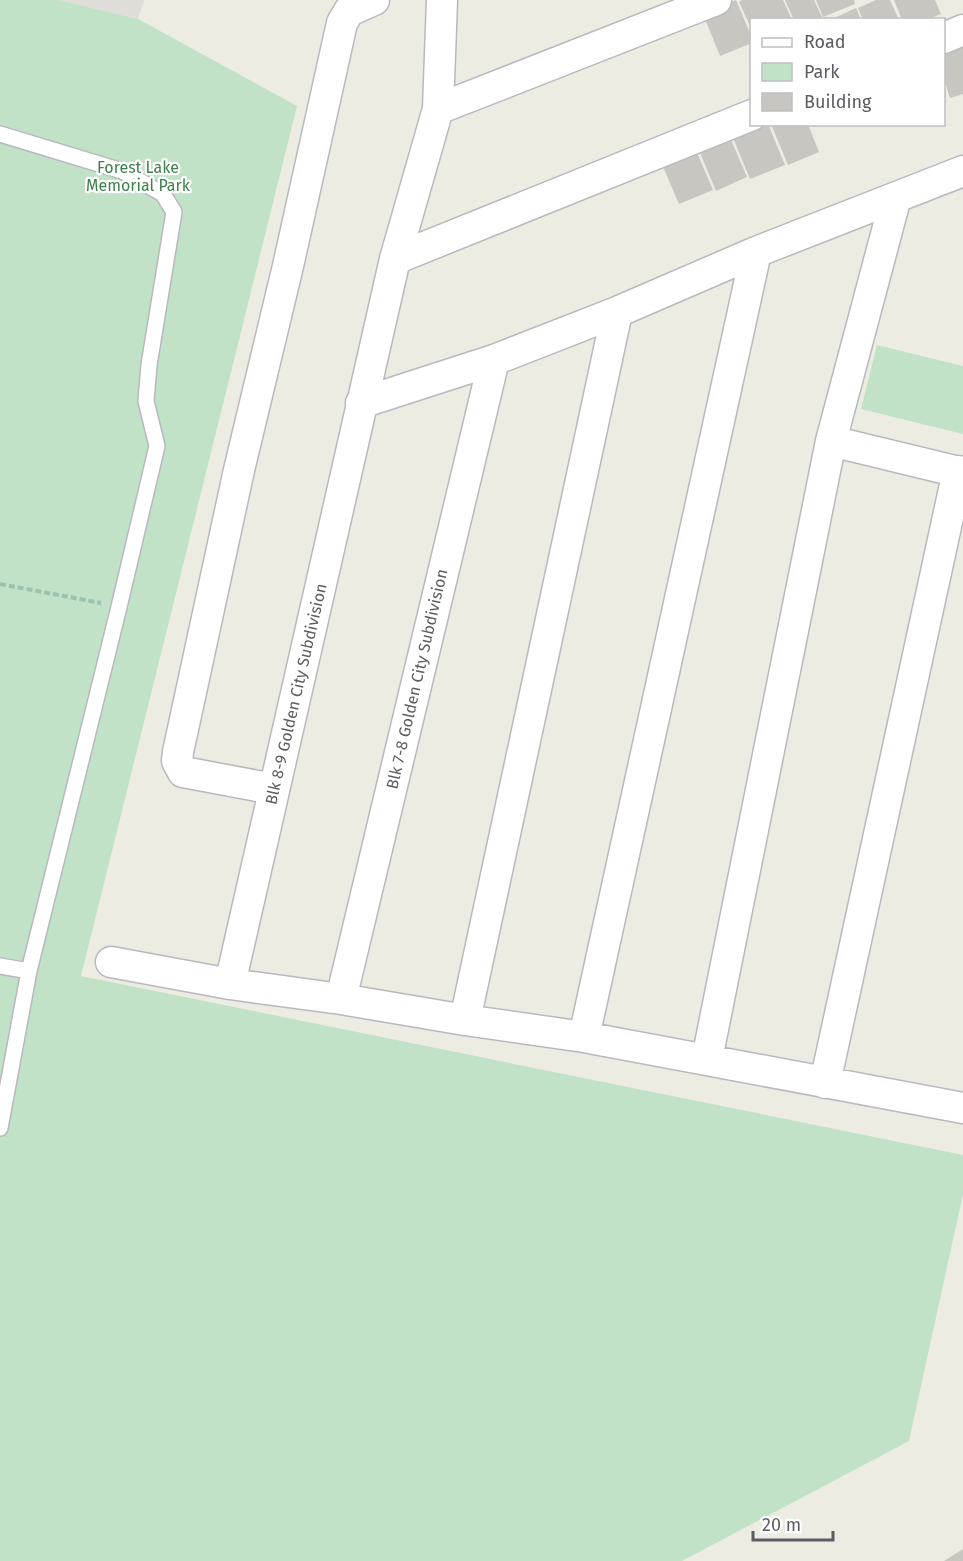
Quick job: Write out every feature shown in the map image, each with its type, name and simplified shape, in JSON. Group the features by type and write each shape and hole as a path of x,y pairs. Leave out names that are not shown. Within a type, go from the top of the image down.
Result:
{"street":[{"path":"274,789 183,772 177,761 178,746 342,23 349,10 374,0"},
{"name":"Blk 8-9 Golden City Subdivision","path":"230,984 361,404 396,259 438,109 442,0"},
{"path":"438,109 716,0"},
{"path":"945,38 963,30"},
{"path":"396,259 750,116"},
{"path":"361,404 494,360 617,312 756,252 963,171"},
{"path":"707,1059 831,441 896,197"},
{"path":"584,1037 756,252"},
{"path":"465,1020 617,312"},
{"name":"Blk 7-8 Golden City Subdivision","path":"341,999 494,360"},
{"path":"825,1083 960,472 831,441"},
{"path":"111,962 230,984 584,1037 963,1108"}],"lane":[{"path":"0,134 122,171 163,194 174,212 149,365 146,401 157,446 29,971 0,1128"},
{"path":"0,966 29,971"}],"path":[{"path":"0,584 119,607"}],"shaded area":[{"path":"58,0 144,0 138,19"}],"green space":[{"name":"Forest Lake Memorial Park","path":"0,0 58,0 138,19 297,106 81,976 963,1155 963,1194 909,1441 682,1561 0,1561"},
{"path":"877,345 963,366 963,434 861,409"}],"building":[{"path":"736,0 750,33 750,44 720,56 703,14"},
{"path":"742,0 783,0 791,18 750,18 750,26 739,2"},
{"path":"785,0 814,0 822,17 820,18 793,18"},
{"path":"816,0 854,0 855,4 823,17"},
{"path":"876,0 890,0 898,18 862,18 858,8"},
{"path":"894,0 935,0 941,14 931,18 901,18"},
{"path":"856,8 860,18 834,18"},
{"path":"963,39 963,94 950,98 945,82 945,47"},
{"path":"750,125 769,126 785,165 750,179 731,133"},
{"path":"772,126 809,126 819,152 788,165"},
{"path":"729,135 747,177 716,191 698,148"},
{"path":"695,148 713,190 679,204 661,162"},
{"path":"963,1549 963,1561 944,1561"}]}
